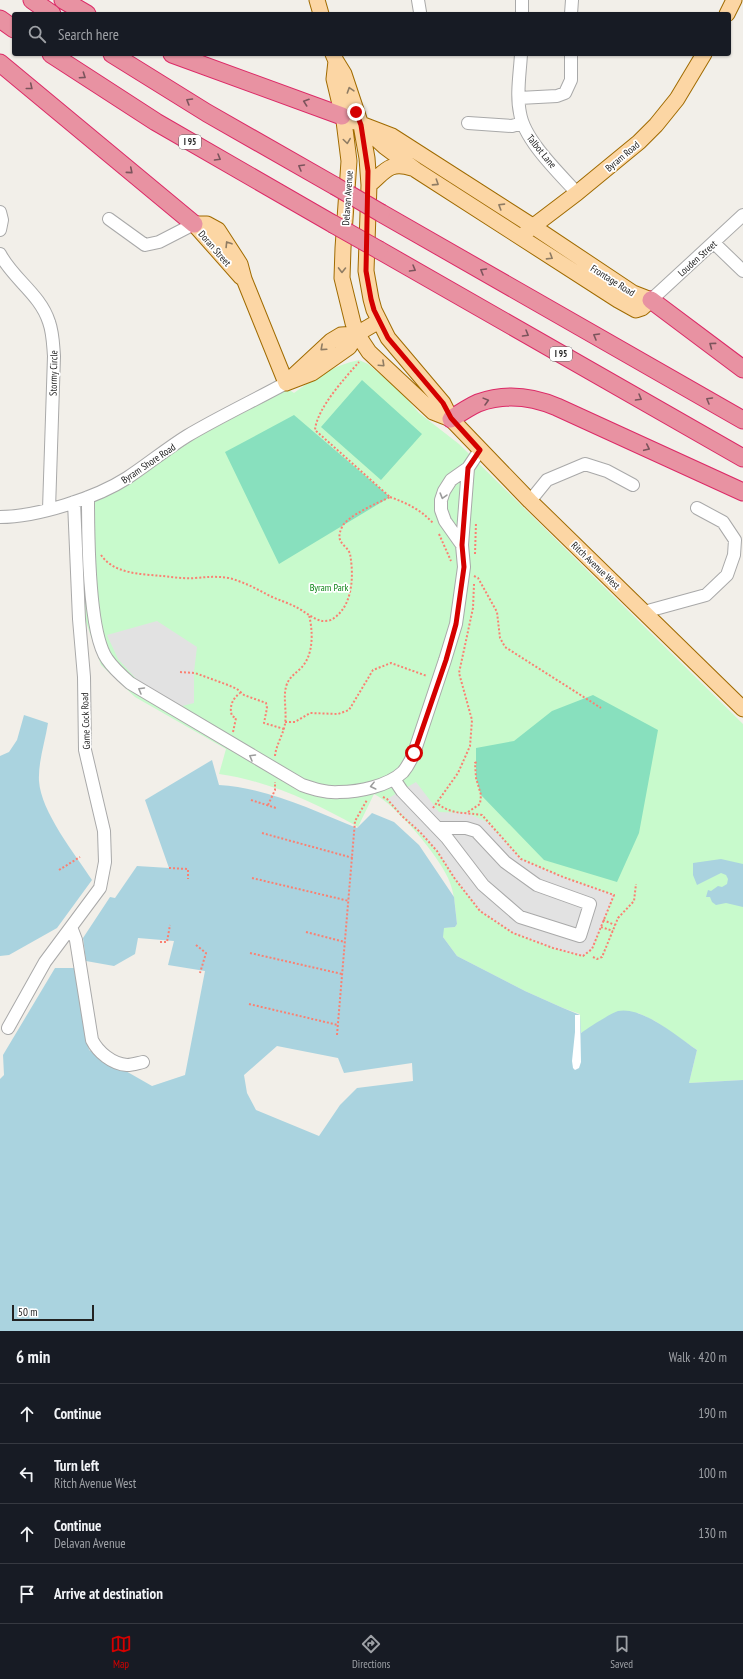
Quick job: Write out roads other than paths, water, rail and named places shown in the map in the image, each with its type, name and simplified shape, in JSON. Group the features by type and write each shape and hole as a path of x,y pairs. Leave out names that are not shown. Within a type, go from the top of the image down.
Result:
{"highway":[{"path":"32,0 49,12"},
{"path":"63,0 84,12"},
{"path":"0,19 12,28"},
{"name":"I 95","path":"54,56 162,125 743,458"},
{"path":"115,56 207,112 381,213 743,420"},
{"path":"177,56 342,116"},
{"path":"0,62 194,224"},
{"path":"651,300 743,369"},
{"path":"451,418 477,403 490,400 513,396 536,399 557,407 743,492"}],"main road":[{"path":"317,0 320,12"},
{"path":"728,12 734,0"},
{"name":"Byram Road","path":"517,236 534,227 639,142 661,120 677,99 703,56"},
{"name":"Delavan Avenue","path":"335,58 334,79 348,143 349,174 342,248 342,278 347,304 357,334"},
{"name":"Delavan Avenue","path":"335,58 344,74 361,125 367,158 369,185 366,271 371,299 379,321"},
{"name":"Frontage Road","path":"342,116 361,125 392,136 534,227 633,293 651,300 642,308 636,310 618,300 416,170 385,147 361,125"},
{"path":"369,185 386,168 397,165 416,170"},
{"name":"Doran Street","path":"194,224 220,255 244,279 286,383"},
{"name":"Byram Shore Road","path":"286,383 304,364 331,341 341,335 357,334 379,321"},
{"name":"Ritch Avenue West","path":"379,321 388,338 443,403 451,418 480,450 530,501 743,709"},
{"name":"Ritch Avenue West","path":"357,334 369,352 433,412 451,418"}],"street":[{"path":"522,0 522,12"},
{"path":"571,12 572,0"},
{"name":"Talbot Lane","path":"520,56 519,113 522,123 529,137 577,193"},
{"path":"519,98 557,96 565,93 568,89 570,80 571,56"},
{"path":"468,123 512,126 522,123"},
{"path":"0,212 2,220 0,230"},
{"name":"Louden Street","path":"651,300 743,215"},
{"path":"109,219 145,245 159,242 194,224"},
{"path":"714,243 743,271"},
{"name":"Stormy Circle","path":"0,254 6,265 36,298 43,308 49,321 52,334 54,356 49,509"},
{"name":"Byram Shore Road","path":"1,519 74,502 126,479 186,436 286,383"},
{"path":"462,545 445,521 441,510 441,500 444,491 451,480 468,468 480,450"},
{"path":"530,501 547,480 585,464 607,471 633,485"},
{"path":"88,497 88,544 94,616 100,646 106,659 130,683 302,785 325,791 338,792 368,787 394,778 410,764 420,738 471,573 462,545 468,468"},
{"name":"Game Cock Road","path":"8,1028 45,962 100,888 105,862 106,841 85,750 84,677 79,619 74,502"},
{"path":"644,612 706,595 727,575 734,555 735,540 723,522 697,508"},
{"path":"394,778 402,791 438,828 483,885 520,917 580,936 590,904 537,885 505,862 476,831 466,828 438,828"},
{"path":"71,927 76,940 92,1040 96,1048 111,1060 127,1065 143,1062"}],"water":[{"path":"24,715 48,723 39,774 41,793 52,819 92,880 57,928 9,955 0,956 0,756 9,752 17,740"},
{"path":"212,760 219,785 255,790 272,795 357,828 372,813 394,822 419,845 454,897 457,924 455,927 444,928 443,937 457,956 525,991 580,1015 581,1033 618,1011 638,1013 649,1018 697,1050 689,1083 743,1080 743,1331 0,1331 0,1079 4,1075 3,1055 55,968 76,968 89,1050 152,1086 185,1075 205,971 168,965 174,941 138,938 135,954 114,966 86,961 83,938 110,897 115,898 137,866 169,868 145,800","holes":["277,1046 338,1058 344,1073 412,1063 413,1081 357,1088 340,1105 319,1136 256,1110 247,1093 244,1075"]},
{"path":"721,859 743,864 743,907 726,903 716,905 712,902 710,897 706,897 708,890 711,891 718,886 722,887 727,884 728,879 726,875 721,873 697,885 693,875 693,863"}],"park label":[{"name":"Byram Park","path":"329,587"}]}
